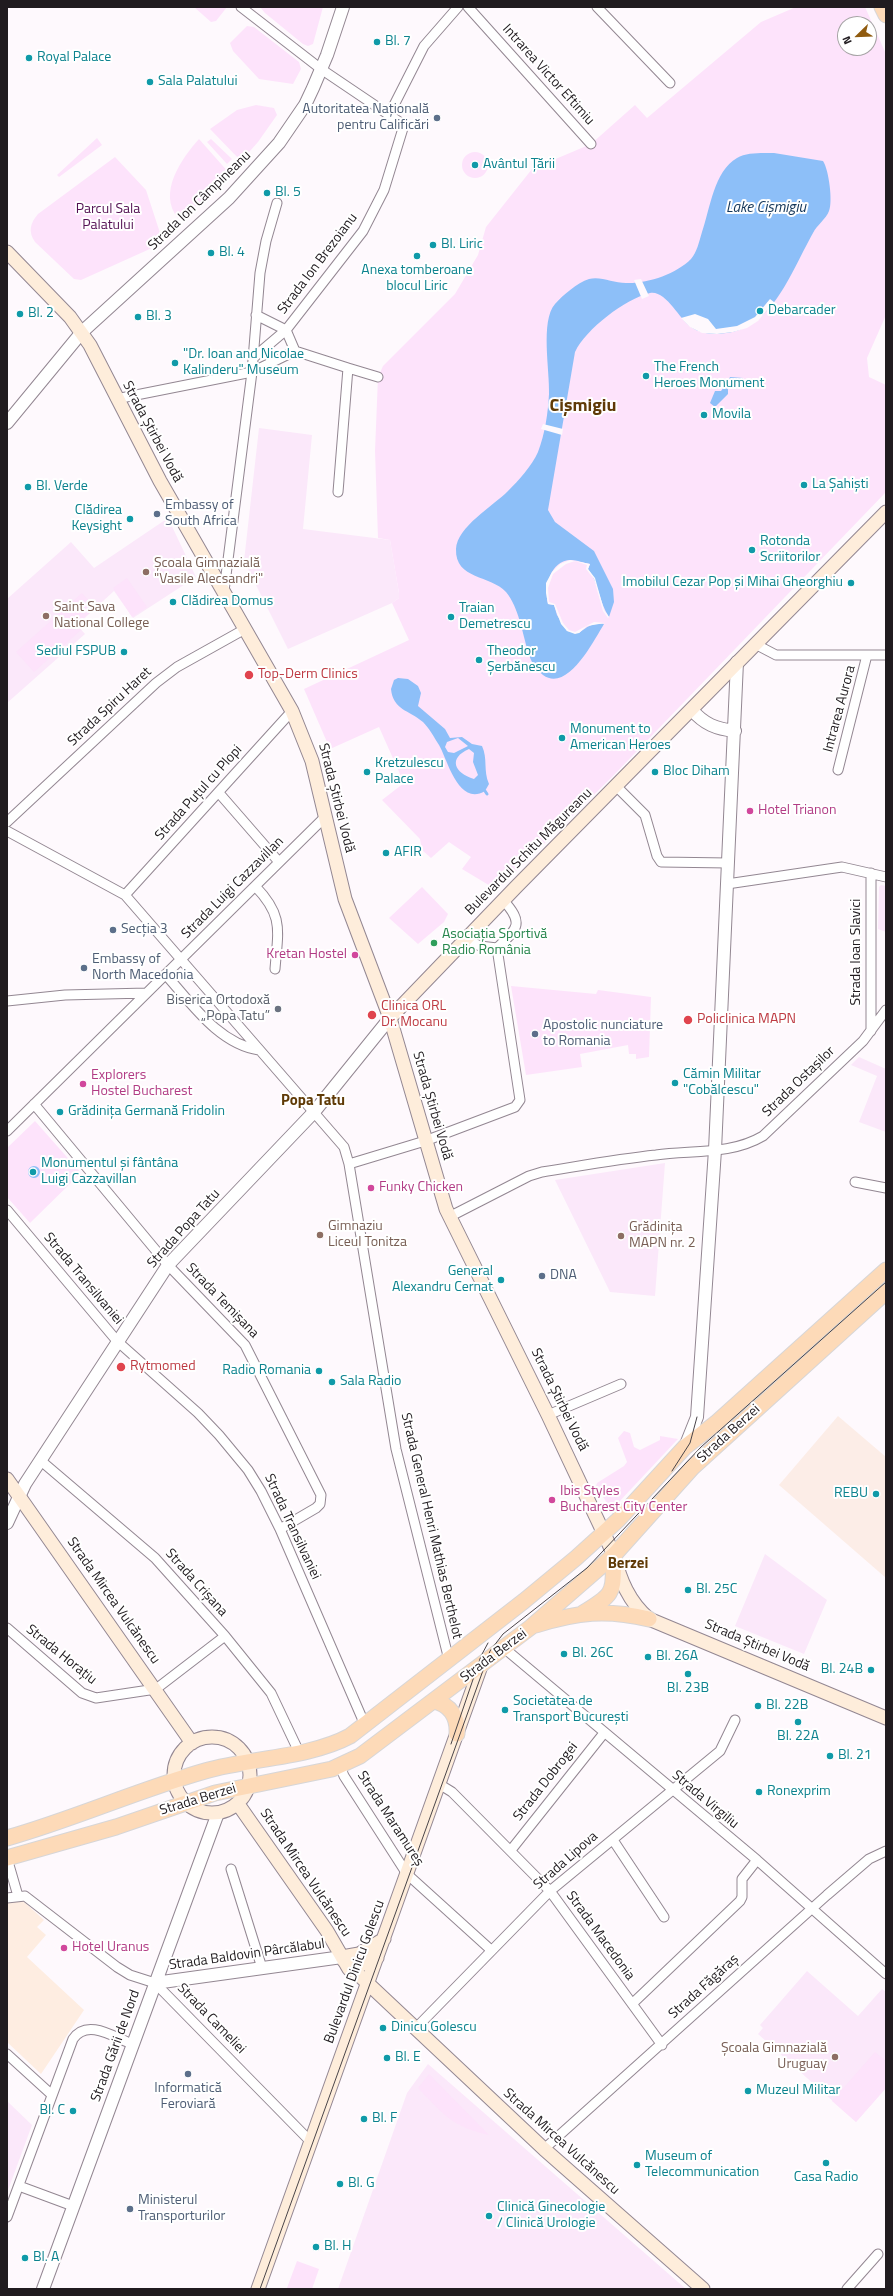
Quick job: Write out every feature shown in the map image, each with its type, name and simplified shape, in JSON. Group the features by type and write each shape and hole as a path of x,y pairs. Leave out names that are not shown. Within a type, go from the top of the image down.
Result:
{"main road":[{"path":"882,7 886,15"},
{"name":"Strada Știrbei Vodă","path":"7,252 70,317 82,332 96,356 116,399 163,488 224,591 292,711 312,761 345,898 390,1018 425,1141 449,1217 548,1415 614,1555 629,1596 649,1619 886,1718"},
{"name":"Bulevardul Schitu Măgureanu","path":"390,1018 503,900 617,787 737,662 886,512"},
{"name":"Strada Berzei","path":"7,1838 60,1823 174,1780 248,1761 333,1744 350,1736 524,1601 604,1533 685,1447 705,1432 886,1270"},
{"name":"Strada Berzei","path":"7,1858 116,1827 186,1803 250,1785 340,1766 375,1746 532,1627 614,1555 687,1473 886,1292"},
{"name":"Strada Mircea Vulcănescu","path":"7,1479 156,1689 192,1743"},
{"path":"582,1613 605,1598 613,1588 615,1578 614,1555"},
{"path":"532,1627 582,1613 616,1612 649,1619"},
{"name":"Bulevardul Dinicu Golescu","path":"258,2289 481,1666"},
{"path":"434,1702 448,1707 454,1713 458,1724 457,1734"},
{"path":"214,1737 225,1739 235,1744 248,1761 251,1773 250,1785 238,1804 228,1810 218,1813 206,1813 195,1810 186,1803 178,1793 174,1780 177,1760 183,1750 202,1738 214,1737"},
{"name":"Strada Mircea Vulcănescu","path":"238,1804 327,1931 343,1959 367,1988 375,2002 401,2014 544,2149 703,2289"},
{"path":"343,1959 359,1954 384,1939"},
{"path":"343,1959 364,1964 377,1958"}],"street":[{"path":"241,7 321,70 389,115 424,46 458,7"},
{"name":"Strada Ion Câmpineanu","path":"7,423 82,332 229,198 263,162 294,122 304,105 321,70 343,7"},
{"name":"Intrarea Victor Eftimiu","path":"468,7 591,144"},
{"path":"597,7 670,83"},
{"name":"Strada Ion Brezoianu","path":"253,358 286,330 352,247 369,220 384,190 404,125 389,115"},
{"path":"224,591 252,372 256,315 264,254 277,203"},
{"path":"256,315 286,330 295,351"},
{"path":"116,399 252,372 295,351 378,377"},
{"path":"338,492 348,368"},
{"name":"Strada Spiru Haret","path":"7,822 156,683 178,667 245,629"},
{"path":"755,644 776,656 886,655"},
{"name":"Intrarea Aurora","path":"838,770 867,655"},
{"path":"685,1447 697,1417 715,1150 737,662"},
{"path":"692,710 700,719 712,727 734,731"},
{"name":"Strada Puțul cu Plopi","path":"125,894 219,793 292,711"},
{"path":"617,787 645,815 657,856 661,862 728,863"},
{"path":"219,793 279,862"},
{"name":"Strada Luigi Cazzavillan","path":"7,1131 325,817"},
{"name":"Strada General Henri Mathias Berthelot","path":"7,831 125,894 344,1147 349,1164 396,1449 449,1660"},
{"path":"727,884 842,867 886,877"},
{"name":"Strada Ioan Slavici","path":"871,873 871,1031"},
{"path":"255,886 268,899 277,918 278,930 274,969"},
{"path":"497,948 515,930 517,926 513,911 503,900"},
{"path":"466,939 480,946 497,948"},
{"path":"349,1164 425,1141 515,1107 520,1100 497,948"},
{"path":"166,975 215,1027 241,1045 259,1050"},
{"path":"7,1000 147,993"},
{"name":"Strada Ostașilor","path":"449,1217 529,1176 542,1172 656,1155 742,1146 763,1136 871,1031 886,1010"},
{"name":"Strada Popa Tatu","path":"7,1523 18,1495 117,1341 168,1265 314,1112 390,1018"},
{"name":"Strada Temișana","path":"34,1104 168,1265 252,1354 319,1491 321,1500 316,1508 280,1529"},
{"path":"855,1182 886,1188"},
{"name":"Strada Transilvaniei","path":"7,1210 117,1341 198,1412 224,1440 258,1485 280,1529 365,1725"},
{"path":"548,1415 621,1384"},
{"path":"697,1417 705,1432 712,1438 721,1442"},
{"name":"Strada Crișana","path":"40,1460 155,1558 225,1636 271,1693 299,1752"},
{"name":"Strada Horațiu","path":"7,1628 82,1693 88,1696 105,1698 156,1689 225,1636"},
{"name":"Strada Virgiliu","path":"504,1648 672,1791 757,1860 886,1974"},
{"name":"Strada Lipova","path":"416,2028 550,1891 720,1751 735,1720"},
{"name":"Strada Dobrogei","path":"511,1850 604,1733"},
{"name":"Strada Maramureș","path":"340,1766 344,1776 407,1874 491,1950"},
{"name":"Strada Macedonia","path":"439,1784 452,1792 550,1891 662,2045"},
{"name":"Strada Gării de Nord","path":"43,2289 218,1813"},
{"path":"613,1840 664,1917"},
{"name":"Strada Făgăraș","path":"544,2149 662,2045 811,1909 861,1866 886,1851"},
{"path":"7,1858 18,1896 7,1898"},
{"path":"632,2004 740,1901 742,1897 742,1879 757,1860"},
{"path":"231,1869 262,1968"},
{"name":"Strada Cameliei","path":"18,1896 29,1899 123,1971 156,1983 311,2142"},
{"name":"Strada Baldovin Pârcălabul","path":"156,1983 262,1968 343,1959"},
{"path":"7,2217 77,2032 88,2028 132,2044"},
{"path":"7,2054 52,2095"},
{"path":"19,2186 73,2206"},
{"path":"847,2289 878,2254"}],"shaded area":[{"path":"259,428 312,435 303,529 390,540 399,593 399,598 392,603 288,649 244,561"},
{"name":"Saint Sava National College","path":"168,518 196,577 133,618 114,591 77,625 85,634 7,703 7,599 71,542 94,568"},
{"path":"881,885 886,886 886,932 878,929 879,887"},
{"path":"859,1057 886,1069 886,1132 859,1122 877,1076 851,1065"},
{"name":"Grădinița MAPN nr. 2","path":"665,1163 655,1296 610,1292 555,1180"},
{"name":"REBU","path":"838,1416 886,1457 886,1578 779,1485"},
{"path":"765,1554 827,1600 804,1654 735,1626"},
{"path":"16,1900 23,1901 44,1920 37,1927 46,1935 27,1957 84,2010 41,2074 7,2042 7,1902"},
{"name":"Școala Gimnazială Uruguay","path":"807,1971 858,2016 882,1989 886,1992 886,2088 856,2122 758,2034 763,2028 760,2025"},
{"path":"428,2064 686,2289 338,2289 407,2093"},
{"path":"7,2101 32,2125 7,2193"}],"green space":[{"path":"194,7 227,7 216,21 211,22"},
{"path":"260,7 323,7 313,44 308,46 303,44 265,13"},
{"path":"796,7 865,7 869,16 837,16 837,56 877,56 877,34 886,54 886,315 867,358 869,377 886,385 886,492 612,777 497,890 462,869 471,857 449,842 431,858 422,850 420,839 382,800 404,783 379,727 330,749 304,689 409,640 392,603 399,598 399,593 390,540 378,538 375,451 378,377 383,366 455,294 478,255 486,227 532,169 591,144 635,105 647,118 761,22"},
{"path":"247,26 254,27 299,62 301,69 293,84 259,79 233,51 230,43"},
{"path":"256,105 274,108 277,115 258,142 241,161 210,129 237,110"},
{"path":"97,138 102,145 59,177 57,175"},
{"path":"199,139 230,174 193,209 178,218 172,208 170,198 171,187 179,166"},
{"path":"211,139 232,159 227,164 207,142"},
{"path":"475,152 484,156 488,165 484,174 475,178 466,174 462,165 466,156"},
{"name":"Parcul Sala Palatului","path":"115,157 146,190 161,236 152,248 81,280 74,279 35,242 31,235 33,221 38,214"},
{"path":"127,578 147,607 132,617 113,588"},
{"path":"82,593 95,608 77,625 81,630 34,672 16,652"},
{"path":"422,887 448,914 444,922 418,944 389,918"},
{"path":"511,986 596,994 598,990 651,997 649,1057 636,1059 636,1054 629,1054 628,1045 580,1054 582,1067 526,1075"},
{"path":"35,1121 81,1173 30,1223 7,1197 7,1148"},
{"path":"624,1431 630,1433 634,1447 640,1450 660,1440 660,1436 678,1439 618,1503 607,1503 596,1486 597,1483 624,1466 627,1462 618,1438"},
{"path":"875,2052 886,2061 886,2088 856,2122 832,2101"},
{"path":"429,2074 489,2135 466,2128 449,2118 434,2105 418,2088"},
{"path":"297,2261 319,2269 312,2289 287,2288"}],"water":[{"name":"Lake Cișmigiu","path":"755,153 774,153 823,161 829,178 831,201 828,214 815,230 789,280 769,309 742,329 726,333 707,333 691,327 667,300 656,293 650,293 640,296 607,316 580,343 575,352 548,510 555,522 594,551 613,589 614,602 609,617 603,605 595,580 588,569 590,564 576,560 564,561 553,570 548,583 548,604 554,605 557,615 567,631 579,633 585,628 597,624 604,624 587,652 571,671 562,677 552,679 540,673 533,664 520,620 514,605 506,592 492,582 467,572 457,559 456,549 462,533 477,517 502,497 516,483 529,468 538,452 544,431 549,401 547,334 550,312 555,304 566,293 575,286 589,279 598,278 626,283 643,282 661,277 685,264 691,259 696,250 714,191 723,172 729,164 737,158 745,155"},
{"path":"730,377 743,378 739,388 736,388 728,381"},
{"path":"724,387 728,389 728,394 715,407 710,403 715,391 721,391"},
{"path":"398,678 408,679 418,686 421,693 418,706 445,729 450,738 462,737 472,744 482,746 485,755 486,774 489,784 485,791 476,794 468,792 461,787 455,779 439,745 427,727 418,718 398,706 392,696 391,689 394,680","holes":["458,738 468,746 454,753 448,752 445,747 447,742","469,749 474,753 473,762 478,775 474,779 462,773 456,765 458,757"]},
{"path":"32,1166 36,1166 40,1172 36,1178 32,1178 28,1174 28,1170"}],"pier":[{"path":"641,279 649,296 642,299 634,280"},
{"path":"770,299 774,302 758,321 747,328 733,332 717,334 702,333 690,327 681,318 695,314 708,319 716,329 737,326 755,317"},
{"path":"543,424 563,429 562,435 541,429"},
{"path":"570,560 575,561 566,564 553,574 548,588 549,602 555,604 563,623 569,630 575,632 594,622 605,623 587,626 579,633 575,634 567,631 561,624 554,605 548,604 546,593 546,583 552,572 560,564"},
{"path":"575,561 590,564 588,569 595,578 604,610 609,617 608,618 603,611 594,579 586,569 587,565"}],"tram line":[{"path":"260,2289 490,1651 503,1634 587,1568 701,1447 886,1282"},
{"path":"672,1471 690,1443 697,1417"},
{"path":"451,1744 481,1656 488,1643"}],"place":[{"name":"Bl. 7","path":"377,42"},
{"name":"Royal Palace","path":"29,58"},
{"name":"Sala Palatului","path":"150,82"},
{"name":"Autoritatea Națională pentru Calificări","path":"437,118"},
{"name":"Avântul Țării","path":"475,165"},
{"name":"Bl. 5","path":"267,193"},
{"name":"Bl. Liric","path":"433,245"},
{"name":"Bl. 4","path":"211,253"},
{"name":"Anexa tomberoane blocul Liric","path":"417,256"},
{"name":"Debarcader","path":"760,311"},
{"name":"Bl. 2","path":"20,314"},
{"name":"Bl. 3","path":"138,317"},
{"name":"\"Dr. Ioan and Nicolae Kalinderu\" Museum","path":"175,363"},
{"name":"The French Heroes Monument","path":"646,376"},
{"name":"Movila","path":"704,415"},
{"name":"La Șahiști","path":"804,485"},
{"name":"Bl. Verde","path":"28,487"},
{"name":"Embassy of South Africa","path":"157,514"},
{"name":"Clădirea Keysight","path":"130,519"},
{"name":"Rotonda Scriitorilor","path":"752,550"},
{"name":"Școala Gimnazială \"Vasile Alecsandri\"","path":"146,572"},
{"name":"Imobilul Cezar Pop şi Mihai Gheorghiu","path":"851,583"},
{"name":"Clădirea Domus","path":"173,602"},
{"name":"Saint Sava National College","path":"46,616"},
{"name":"Traian Demetrescu","path":"451,617"},
{"name":"Sediul FSPUB","path":"124,652"},
{"name":"Theodor Șerbănescu","path":"479,660"},
{"name":"Top-Derm Clinics","path":"249,675"},
{"name":"Monument to American Heroes","path":"562,738"},
{"name":"Kretzulescu Palace","path":"367,772"},
{"name":"Bloc Diham","path":"655,772"},
{"name":"Hotel Trianon","path":"750,811"},
{"name":"AFIR","path":"386,853"},
{"name":"Secția 3","path":"113,930"},
{"name":"Asociația Sportivă Radio România","path":"434,943"},
{"name":"Kretan Hostel","path":"355,955"},
{"name":"Embassy of North Macedonia","path":"84,968"},
{"name":"Biserica Ortodoxă „Popa Tatu”","path":"278,1009"},
{"name":"Clinica ORL Dr. Mocanu","path":"372,1015"},
{"name":"Policlinica MAPN","path":"688,1020"},
{"name":"Apostolic nunciature to Romania","path":"535,1034"},
{"name":"Cămin Militar \"Cobălcescu\"","path":"675,1083"},
{"name":"Explorers Hostel Bucharest","path":"83,1084"},
{"name":"Grădinița Germană Fridolin","path":"60,1112"},
{"name":"Monumentul și fântâna Luigi Cazzavillan","path":"33,1172"},
{"name":"Funky Chicken","path":"371,1188"},
{"name":"Gimnaziu Liceul Tonitza","path":"320,1235"},
{"name":"Grădinița MAPN nr. 2","path":"621,1236"},
{"name":"DNA","path":"542,1276"},
{"name":"General Alexandru Cernat","path":"501,1280"},
{"name":"Rytmomed","path":"121,1367"},
{"name":"Radio Romania","path":"319,1371"},
{"name":"Sala Radio","path":"332,1382"},
{"name":"REBU","path":"876,1494"},
{"name":"Ibis Styles Bucharest City Center","path":"552,1500"},
{"name":"Bl. 25C","path":"688,1590"},
{"name":"Bl. 26C","path":"564,1654"},
{"name":"Bl. 26A","path":"648,1657"},
{"name":"Bl. 24B","path":"871,1670"},
{"name":"Bl. 23B","path":"688,1674"},
{"name":"Bl. 22B","path":"758,1706"},
{"name":"Societatea de Transport București","path":"505,1710"},
{"name":"Bl. 22A","path":"798,1722"},
{"name":"Bl. 21","path":"830,1756"},
{"name":"Ronexprim","path":"759,1792"},
{"name":"Hotel Uranus","path":"64,1948"},
{"name":"Dinicu Golescu","path":"383,2028"},
{"name":"Școala Gimnazială Uruguay","path":"835,2057"},
{"name":"Bl. E","path":"387,2058"},
{"name":"Informatică Feroviară","path":"188,2074"},
{"name":"Muzeul Militar","path":"748,2091"},
{"name":"Bl. C","path":"73,2111"},
{"name":"Bl. F","path":"364,2119"},
{"name":"Casa Radio","path":"826,2163"},
{"name":"Museum of Telecommunication","path":"637,2165"},
{"name":"Bl. G","path":"340,2184"},
{"name":"Ministerul Transporturilor","path":"130,2209"},
{"name":"Clinică Ginecologie / Clinică Urologie","path":"489,2216"},
{"name":"Bl. H","path":"316,2247"},
{"name":"Bl. A","path":"25,2258"}],"district":[{"name":"Cișmigiu","path":"583,407"},
{"name":"Popa Tatu","path":"313,1101"},
{"name":"Berzei","path":"628,1564"}]}
